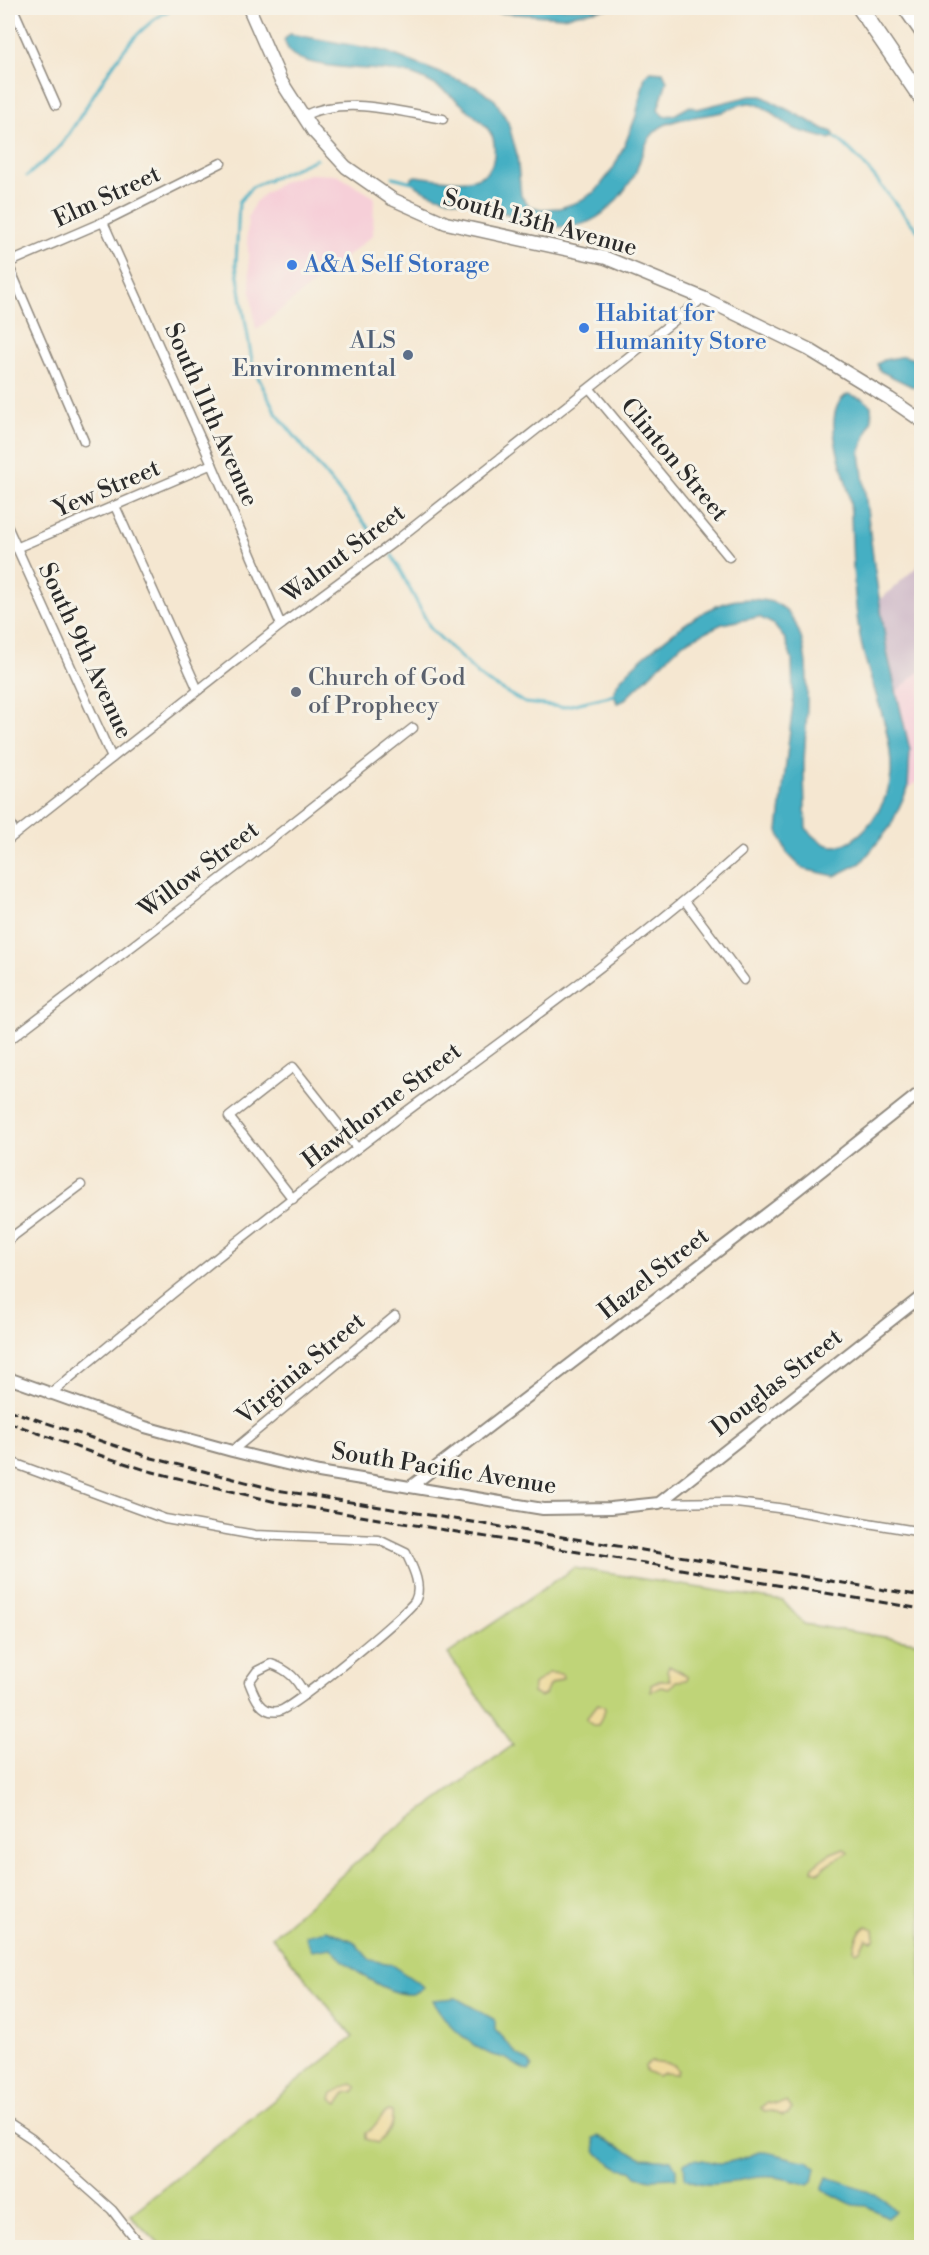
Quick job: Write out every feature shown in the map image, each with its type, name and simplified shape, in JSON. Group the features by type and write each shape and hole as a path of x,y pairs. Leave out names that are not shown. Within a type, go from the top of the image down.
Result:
{"highway":[{"path":"860,8 921,99"},
{"path":"906,8 921,31"}],"main road":[{"name":"South 13th Avenue","path":"249,8 281,81 313,131 346,167 392,199 446,223 606,258 703,298 808,349 890,399 921,422"}],"street":[{"path":"13,8 56,105"},
{"path":"303,116 316,109 361,106 443,118"},
{"name":"Elm Street","path":"8,264 103,222 221,164"},
{"name":"South 11th Avenue","path":"103,222 212,464 281,625"},
{"path":"8,264 84,441"},
{"name":"Walnut Street","path":"11,837 281,625 398,539 703,298"},
{"name":"Clinton Street","path":"590,389 729,557"},
{"name":"Yew Street","path":"16,548 212,464"},
{"path":"115,506 198,690"},
{"name":"South 9th Avenue","path":"8,528 112,758"},
{"name":"Willow Street","path":"8,1041 244,861 413,728"},
{"path":"8,818 11,837"},
{"name":"Hawthorne Street","path":"49,1395 127,1329 293,1198 685,901 741,852"},
{"path":"685,901 744,980"},
{"path":"293,1198 230,1116 256,1095 293,1067 357,1148"},
{"name":"Hazel Street","path":"411,1487 782,1202 921,1091"},
{"path":"8,1240 81,1185"},
{"name":"Douglas Street","path":"659,1503 921,1296"},
{"name":"Virginia Street","path":"231,1451 395,1316"},
{"name":"South Pacific Avenue","path":"8,1378 49,1395 145,1427 319,1472 543,1509 611,1509 659,1503 728,1502 921,1532"},
{"path":"8,1461 165,1519 255,1535 379,1540 406,1553 417,1578 416,1599 402,1616 305,1695 279,1711 266,1710 255,1699 249,1682 257,1671 271,1664 284,1668 298,1680 305,1695"},
{"path":"8,2124 33,2139 112,2210 134,2238 145,2247"}],"shaded area":[{"name":"A&A Self Storage","path":"310,174 337,175 374,197 373,235 256,330 251,295 248,217 255,202 267,192 284,181"},
{"path":"921,563 921,670 896,692 879,601"},
{"path":"921,670 921,779 908,788 910,750 896,692"}],"green space":[{"path":"574,1568 783,1601 804,1624 921,1643 921,2247 163,2248 130,2215 353,2037 272,1937 385,1837 513,1745 448,1654"}],"sand":[{"path":"669,1666 686,1675 688,1677 686,1680 676,1681 669,1689 661,1687 651,1691 651,1685 659,1681 670,1680 667,1670"},
{"path":"549,1673 562,1674 563,1678 549,1685 545,1695 540,1697 533,1693 534,1685"},
{"path":"598,1704 604,1706 605,1710 598,1725 592,1725 586,1719"},
{"path":"844,1848 848,1852 819,1872 812,1870 813,1866 829,1854"},
{"path":"867,1926 874,1929 875,1939 871,1941 866,1939 860,1950 856,1952 855,1943 861,1930"},
{"path":"651,2062 674,2065 678,2071 676,2074 664,2073 657,2076 646,2071 645,2066"},
{"path":"352,2083 356,2087 355,2091 346,2093 338,2104 331,2099 333,2093"},
{"path":"767,2102 776,2104 787,2102 792,2109 788,2114 782,2116 772,2111 765,2112 761,2108"},
{"path":"389,2111 392,2112 392,2121 384,2137 377,2143 366,2139 366,2133 373,2128 382,2115"}],"water":[{"path":"481,8 609,8 563,17 500,13"},
{"path":"290,34 384,51 476,87 495,100 508,122 517,155 521,196 529,206 541,209 560,208 578,202 596,191 613,169 625,144 636,116 645,76 650,71 663,72 667,81 658,109 663,116 674,115 690,106 697,109 750,96 762,96 833,132 835,137 829,139 795,129 754,103 671,122 652,135 635,174 623,193 600,216 569,227 538,223 488,207 428,193 412,182 415,176 448,180 471,179 489,170 494,152 494,141 491,134 455,99 432,83 406,73 332,66 304,60 293,55 287,48 284,40"},
{"path":"904,356 921,361 921,388 913,387 880,371 877,364 884,360"},
{"path":"848,394 863,399 871,406 872,419 860,452 888,656 910,750 908,788 890,827 861,863 835,876 803,869 787,853 778,831 793,704 792,660 785,639 773,624 759,617 722,624 683,643 623,701 617,703 614,692 622,678 641,659 679,629 713,607 728,602 752,599 777,604 791,616 800,633 805,654 807,677 804,764 806,828 821,842 838,846 852,840 866,828 878,812 887,793 890,784 891,758 885,724 861,642 857,618 850,502 835,439 836,409 839,402"},
{"path":"326,1930 353,1941 370,1960 390,1964 424,1987 412,1994 391,1990 356,1971 331,1948 312,1951 305,1935"},
{"path":"456,1998 495,2020 495,2030 517,2054 530,2063 532,2067 529,2071 507,2059 482,2050 449,2024 433,2000"},
{"path":"598,2136 642,2158 671,2160 676,2169 676,2178 651,2179 636,2176 631,2170 619,2168 596,2151 594,2138"},
{"path":"759,2152 808,2161 816,2168 813,2182 809,2185 769,2177 704,2184 685,2178 684,2163 688,2160 698,2159 722,2163"},
{"path":"827,2177 873,2194 889,2204 895,2211 888,2217 867,2206 853,2205 822,2189"}],"waterway":[{"path":"27,176 61,145 124,50 139,33 174,8"},
{"path":"835,137 870,171 922,235"},
{"path":"316,159 252,187 239,202 236,265 253,367 276,413 375,536"},
{"path":"393,177 412,182"},
{"path":"392,555 431,629 483,679 525,703 562,707 614,695"}],"railway":[{"path":"8,1410 152,1458 277,1490 922,1596"},
{"path":"8,1422 149,1471 276,1502 922,1609"}],"place":[{"name":"A&A Self Storage","path":"292,265"},
{"name":"Habitat for Humanity Store","path":"584,328"},
{"name":"ALS Environmental","path":"408,355"},
{"name":"Church of God of Prophecy","path":"296,692"}]}
